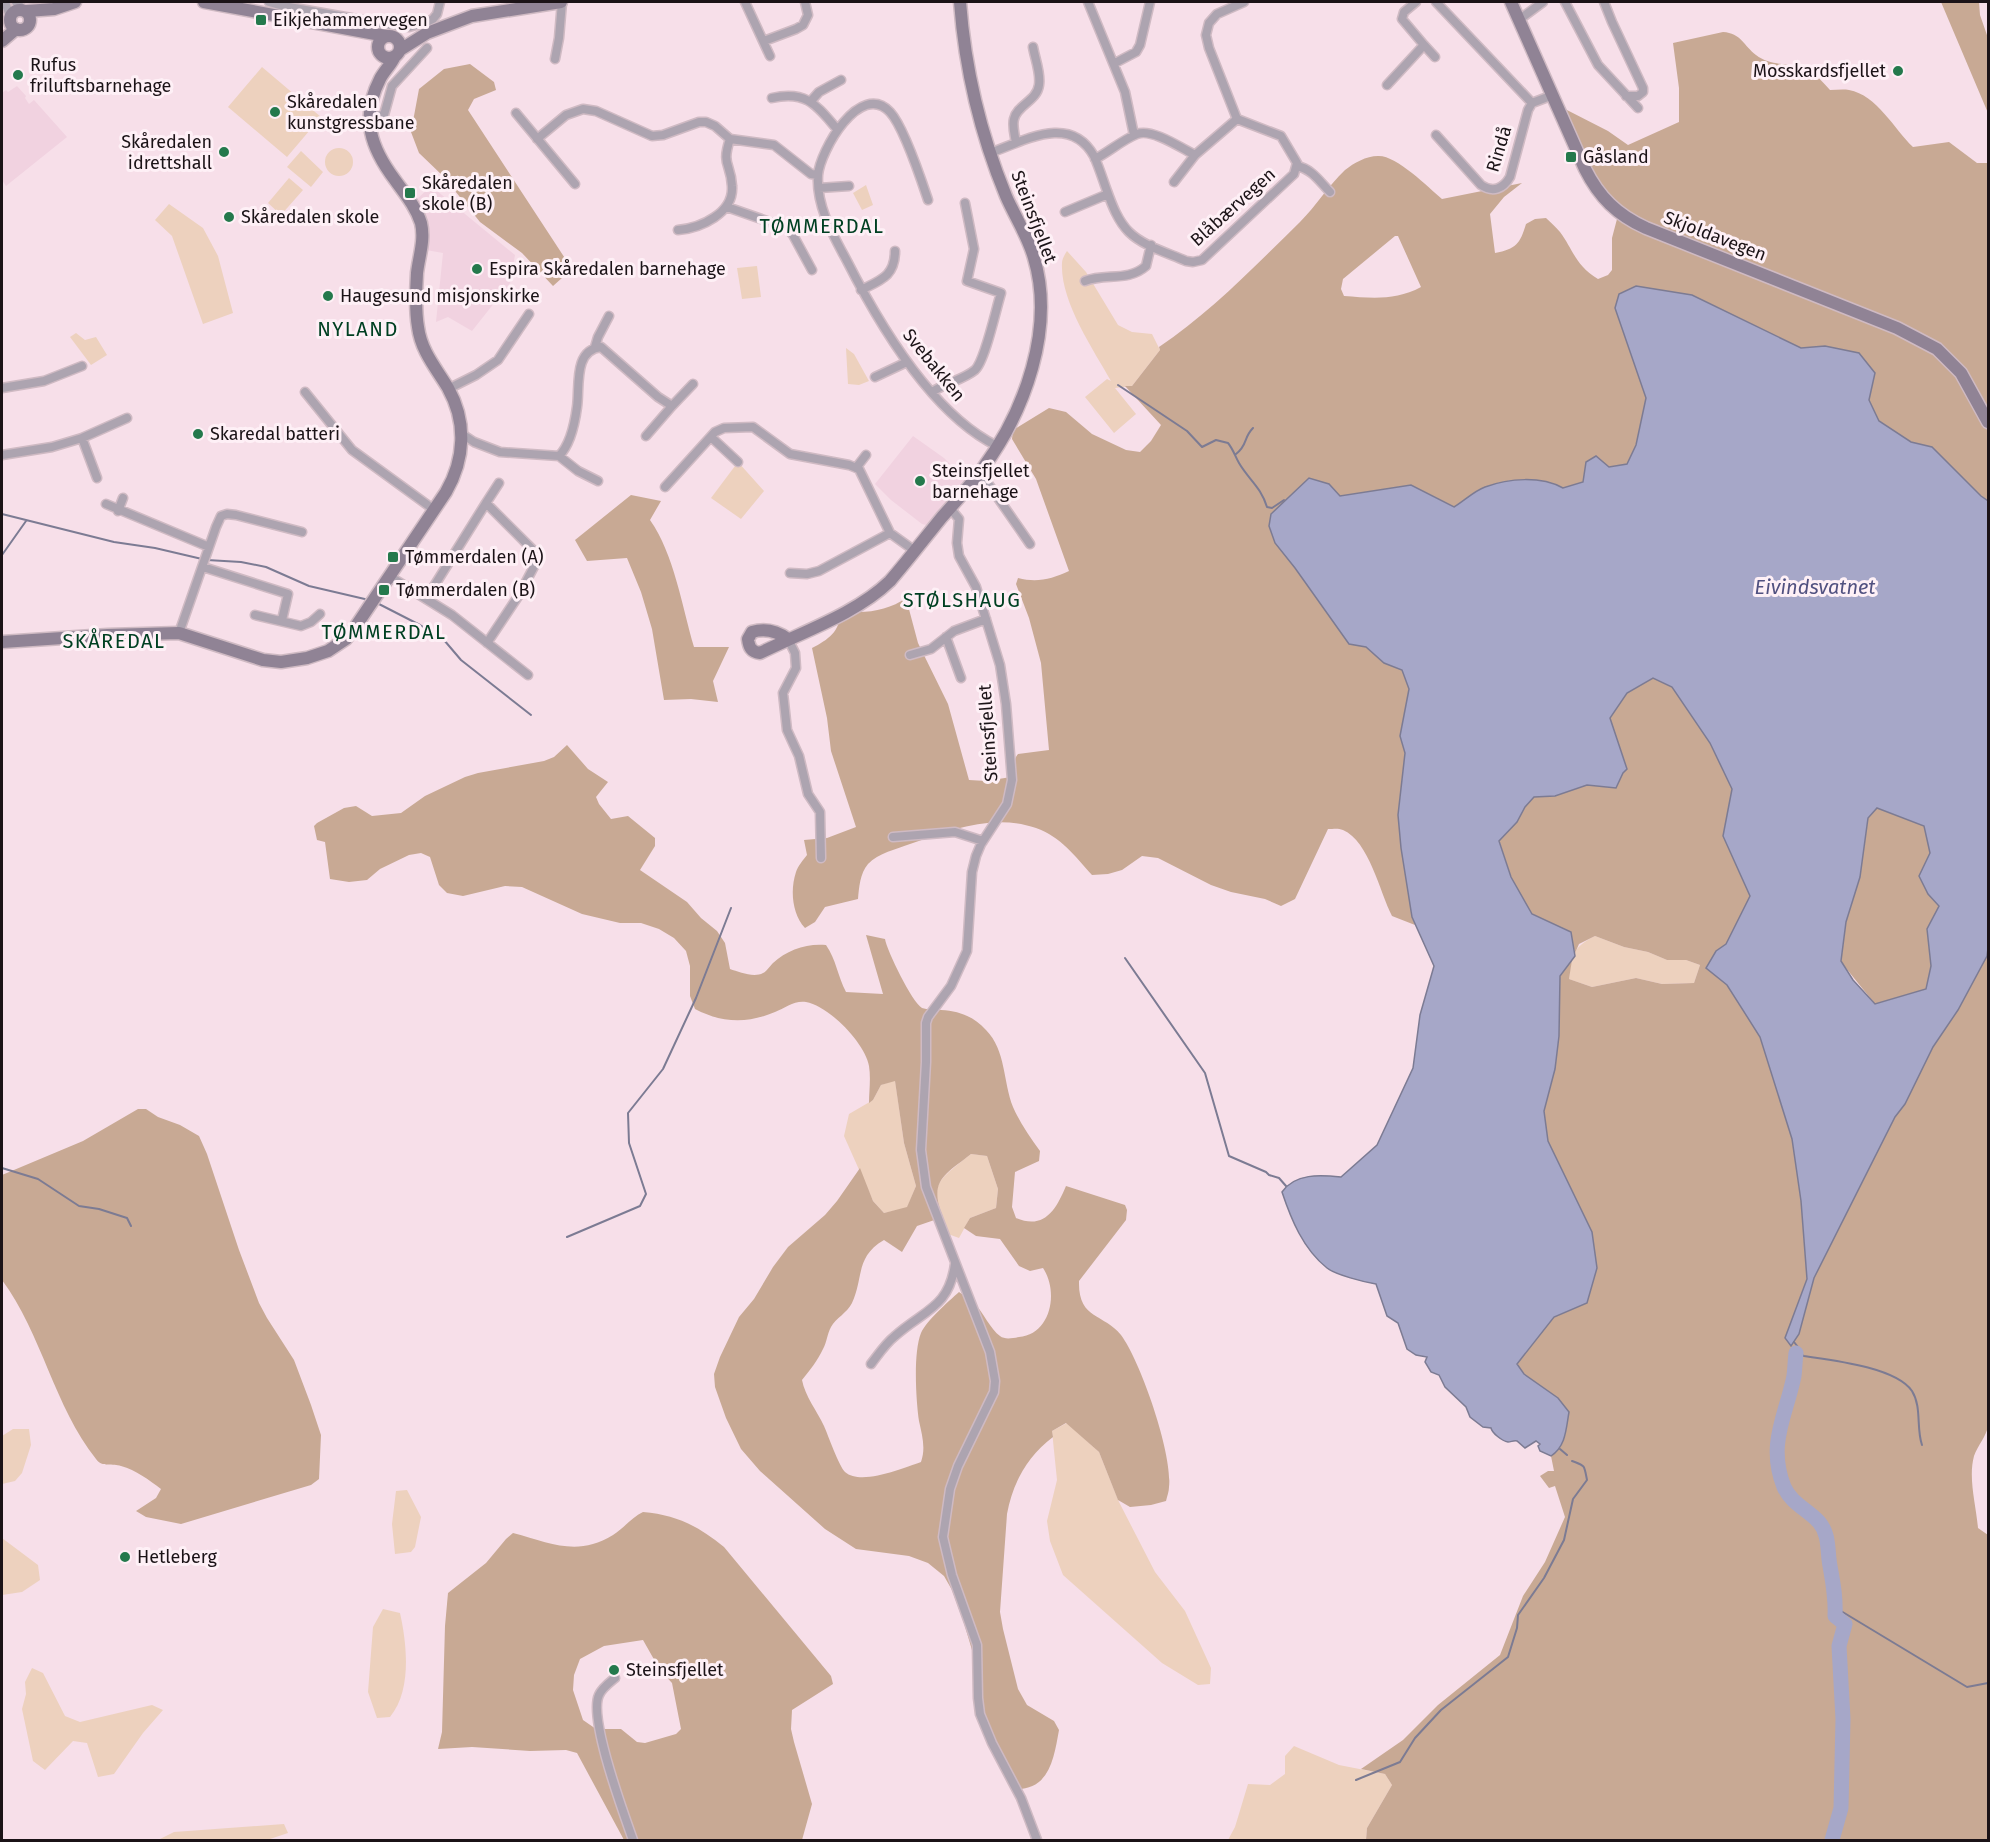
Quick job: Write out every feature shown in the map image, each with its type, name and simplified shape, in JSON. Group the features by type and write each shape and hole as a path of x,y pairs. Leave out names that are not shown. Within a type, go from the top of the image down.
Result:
{"street":[{"path":"5,2 12,22 25,29 24,11"},
{"path":"2,40 12,22 15,10 54,9 75,2"},
{"path":"204,2 390,37 427,33 480,14 562,2 560,38 555,58"},
{"path":"269,2 409,27 433,19 440,2"},
{"path":"745,2 770,56"},
{"path":"764,41 802,25 808,15 805,2"},
{"name":"Steinsfjellet","path":"788,639 877,593 915,550 980,472 997,447 1010,424 1030,374 1036,352 1041,304 1034,258 1007,197 978,114 970,80 960,2"},
{"path":"1088,2 1115,63 1125,92 1134,135"},
{"path":"1115,63 1136,52 1140,45 1150,2"},
{"path":"1174,182 1195,155 1237,119 1206,35 1209,23 1217,14 1244,2"},
{"path":"1416,2 1404,12 1402,19 1435,57"},
{"path":"1436,2 1532,103 1553,95"},
{"name":"Skjoldavegen","path":"1511,2 1591,180 1606,202 1616,211 1646,228 1886,323 1937,349 1961,373 1989,422"},
{"path":"1520,19 1543,2"},
{"path":"1565,2 1598,65 1638,108"},
{"path":"1605,2 1643,88 1643,92 1638,96 1626,96"},
{"path":"2,32 12,22"},
{"path":"355,32 388,57 427,33"},
{"path":"381,78 380,41 390,37"},
{"path":"2,642 179,633 263,660 295,661 307,658 328,651 346,639 433,510 454,475 462,447 462,434 456,408 448,389 428,357 418,330 417,282 422,244 421,224 413,206 380,160 372,139 370,117 381,78 397,53 399,43 390,37"},
{"path":"1387,85 1424,45"},
{"path":"1016,143 1014,118 1035,96 1039,87 1033,47"},
{"path":"370,117 384,116 392,87 427,48"},
{"path":"811,101 819,92 841,80"},
{"path":"772,98 796,97 811,101 837,129"},
{"name":"Rindå","path":"1436,135 1481,185 1491,190 1498,189 1507,184 1510,177 1532,103"},
{"name":"Svebakken","path":"927,200 917,169 896,122 885,108 878,105 861,107 843,121 821,160 818,175 822,208 828,223 861,290 908,362 932,392 964,425 997,447"},
{"path":"537,138 566,115 589,108 652,136 706,122 715,126 730,139 774,145 811,174 818,175"},
{"path":"516,113 575,184"},
{"name":"Blåbærvegen","path":"1095,159 1108,194 1121,222 1128,231 1151,245 1186,261 1203,260 1294,174 1297,166 1295,158 1281,136 1237,119"},
{"path":"990,153 1047,133 1066,133 1081,141 1095,159 1134,135 1143,133 1156,135 1195,155"},
{"path":"678,230 692,229 727,207 732,187 725,157 730,139"},
{"name":"Blåbærvegen","path":"1297,166 1311,171 1330,192"},
{"path":"819,188 849,186"},
{"path":"1065,212 1108,194"},
{"path":"932,392 969,373 979,364 1000,293 967,281 974,249 965,203"},
{"path":"727,207 787,228 813,270"},
{"path":"1084,281 1100,276 1120,278 1134,274 1146,266 1151,245"},
{"path":"861,290 891,271 895,251"},
{"path":"448,389 476,375 498,360 529,314"},
{"path":"595,347 609,316"},
{"path":"559,456 566,447 577,407 580,367 588,353 595,347 601,346 658,397 672,406"},
{"path":"875,377 908,362"},
{"path":"2,387 44,381 82,366"},
{"path":"646,436 693,384"},
{"path":"305,392 352,450 433,510"},
{"path":"2,455 52,447 82,438 127,418"},
{"path":"665,488 711,437 724,428 753,427 790,454 856,468 866,481 890,532 915,550"},
{"path":"462,434 474,442 500,452 559,456 578,471 598,480"},
{"path":"711,437 738,462"},
{"path":"82,438 97,478"},
{"path":"856,468 866,455"},
{"path":"980,472 1030,544"},
{"path":"426,598 499,483"},
{"path":"118,511 123,498"},
{"path":"486,503 536,553 538,559 519,595 487,644"},
{"path":"105,504 209,547"},
{"name":"Steinsfjellet","path":"950,508 959,519 957,543 959,556 976,587 1003,680 1012,780 1007,804 976,856 972,872 967,951 951,986 926,1023 922,1170 926,1187 990,1352 995,1381 994,1392 958,1466 950,1489 943,1537 952,1575 977,1645 980,1714 992,1743 1021,1798 1037,1840"},
{"path":"179,633 219,518 227,514 302,532"},
{"path":"790,573 807,574 819,571 890,532"},
{"path":"203,567 288,594 282,620"},
{"path":"389,576 452,615 528,675"},
{"path":"255,615 301,626 311,622 320,614"},
{"path":"910,655 931,649 954,632 986,619"},
{"path":"946,638 961,678"},
{"path":"788,639 795,653 796,664 783,693 787,730 799,756 808,794 820,812 821,858"},
{"path":"892,837 954,832 983,841"},
{"path":"871,1364 892,1338 945,1296 953,1281 956,1264"},
{"path":"615,1678 599,1695 597,1720 633,1840"}],"shaded area":[{"path":"1941,2 1979,2 1980,15 1988,38 1988,113"},
{"path":"1723,32 1729,33 1742,40 1761,59 1805,69 1815,75 1830,90 1849,90 1868,98 1877,105 1913,147 1949,142 1977,163 1988,163 1988,501 1932,447 1911,442 1879,421 1869,400 1875,373 1825,346 1801,348 1692,295 1615,308 1646,398 1636,445 1627,464 1609,467 1586,463 1583,482 1563,489 1535,480 1514,480 1494,484 1477,491 1454,507 1411,485 1340,496 1329,484 1275,543 1366,647 1384,663 1402,670 1409,689 1400,736 1405,753 1398,815 1415,925 1392,916 1367,856 1352,836 1341,829 1328,829 1295,899 1281,906 1265,899 1211,885 1158,858 1142,856 1122,870 1092,875 1053,836 1036,828 1004,822 972,825 941,833 877,857 868,864 863,872 858,899 825,907 815,922 805,928 797,916 793,901 796,872 807,855 804,840 827,838 856,827 831,751 827,718 812,648 833,634 838,624 840,610 874,611 906,598 918,643 948,704 969,780 986,781 1011,777 1018,754 1049,750 1041,663 1029,618 1016,584 1018,578 1044,579 1069,571 1036,479 1012,439 1013,430 1049,408 1066,412 1092,434 1126,450 1140,452 1151,441 1161,425 1125,386 1132,386 1160,350 1159,347 1214,304 1267,255 1306,216 1345,170 1369,157 1385,157 1394,161 1442,199 1522,183 1504,197 1490,214 1495,253 1508,250 1516,244 1526,224 1535,219 1546,218 1560,232 1590,274 1598,279 1608,275 1612,270 1612,238 1617,219 1591,174 1563,108 1608,131 1628,145 1679,122 1679,88 1673,43","holes":["1395,236 1398,236 1421,287 1392,297 1344,296 1341,289 1343,279"]},
{"path":"470,64 494,82 496,90 474,99 468,110 572,269 553,286 522,253 480,222 443,176 419,153 411,132 419,89 444,69"},
{"name":"Skåredalen kunstgressbane","path":"262,67 321,117 287,157 228,107"},
{"path":"17,86 26,96 29,104 34,100 67,137 6,186 2,180 2,93"},
{"path":"339,148 349,152 353,162 349,172 339,176 329,172 325,162 329,152"},
{"path":"301,151 323,172 311,187 287,167"},
{"path":"289,178 303,190 281,215 268,203"},
{"path":"866,185 873,205 862,210 853,193"},
{"name":"Espira Skåredalen barnehage","path":"431,186 515,255 510,283 472,331 448,317 436,322 443,253 426,250 428,222 415,201"},
{"path":"169,204 203,228 218,256 233,313 203,324 172,236 155,220"},
{"path":"1067,251 1086,272 1118,325 1132,332 1152,334 1160,350 1132,386 1115,388 1136,414 1114,433 1085,397 1107,379 1111,381 1087,340 1066,293 1062,263"},
{"path":"757,266 761,297 742,299 737,268"},
{"path":"76,333 85,340 96,337 107,355 91,365 70,337"},
{"path":"846,348 854,354 869,381 859,385 848,384"},
{"name":"Steinsfjellet barnehage","path":"913,436 944,458 965,479 926,525 891,500 875,484"},
{"path":"738,462 764,491 741,519 711,498"},
{"path":"631,495 661,501 650,520 671,564 694,647 729,647 713,681 718,702 691,699 664,700 652,629 641,592 627,558 587,561 575,540"},
{"path":"1653,678 1672,686 1710,743 1732,789 1723,836 1750,896 1726,944 1716,951 1706,968 1727,985 1760,1037 1792,1139 1801,1201 1807,1279 1785,1338 1808,1297 1814,1278 1895,1117 1905,1103 1933,1047 1958,1010 1987,956 1988,948 1988,1426 1974,1456 1972,1473 1978,1528 1988,1535 1988,1840 1366,1840 1367,1828 1392,1785 1385,1774 1361,1769 1403,1740 1438,1705 1500,1655 1523,1596 1545,1562 1565,1517 1555,1486 1549,1488 1540,1476 1548,1471 1554,1471 1551,1456 1558,1398 1524,1374 1517,1364 1554,1317 1587,1303 1592,1232 1548,1141 1543,1111 1555,1069 1559,1036 1560,976 1572,960 1569,979 1592,987 1636,978 1662,984 1694,983 1700,965 1686,960 1667,960 1595,936 1579,944 1575,953 1570,932 1532,914 1511,877 1499,840 1517,822 1525,807 1534,797 1555,796 1587,785 1616,788 1627,769 1610,718 1627,693"},
{"path":"567,745 588,769 608,782 596,797 611,819 628,816 655,838 655,846 640,870 687,902 717,931 725,943 730,969 746,974 759,974 791,951 805,946 826,945 846,992 883,994 866,935 885,939 900,976 922,1008 960,1013 976,1021 986,1030 1001,1057 1013,1107 1040,1151 1039,1161 1015,1172 1012,1207 1016,1218 1034,1221 1048,1216 1058,1203 1066,1186 1125,1205 1126,1220 1079,1281 1080,1294 1087,1309 1121,1335 1138,1366 1161,1432 1169,1472 1169,1491 1166,1501 1151,1505 1130,1507 1118,1500 1099,1452 1066,1423 1052,1431 1053,1437 1036,1453 1017,1481 1007,1514 1000,1612 1018,1689 1027,1705 1054,1721 1059,1730 1052,1761 1043,1778 1036,1784 1014,1789 1006,1776 976,1691 972,1650 964,1623 952,1590 944,1576 928,1563 909,1556 856,1549 825,1529 760,1471 741,1449 726,1418 715,1387 714,1374 739,1317 754,1299 788,1247 825,1215 860,1168 873,1201 884,1213 907,1207 916,1186 904,1143 895,1081 881,1085 869,1103 869,1066 861,1047 845,1027 825,1010 815,1005 798,1002 765,1016 745,1020 715,1017 695,1009 690,996 690,966 686,951 674,938 659,929 641,923 620,923 582,914 522,887 505,886 463,896 447,893 439,885 430,857 421,853 409,855 380,869 367,880 349,882 330,879 325,842 317,840 314,826 344,808 356,806 372,816 401,813 425,796 465,777 554,757","holes":["971,1154 987,1156 998,1189 996,1208 970,1218 964,1228 976,1236 1000,1239 1019,1266 1030,1271 1043,1268 1048,1278 1051,1300 1045,1320 1030,1334 1004,1338 993,1330 974,1303 959,1292 928,1323 918,1342 916,1377 923,1447 921,1462 871,1477 852,1476 845,1472 840,1464 802,1380 821,1353 831,1327 852,1303 868,1253 884,1240 902,1252 917,1226 943,1217 937,1194 938,1186 947,1173"]},
{"path":"1877,808 1924,826 1930,853 1928,894 1939,906 1927,929 1931,966 1926,989 1875,1004 1841,962 1846,922 1860,877 1868,818"},
{"path":"1595,936 1667,960 1686,960 1700,965 1694,983 1662,984 1636,978 1592,987 1569,979 1571,964 1578,948"},
{"path":"895,1080 904,1143 916,1186 907,1208 884,1213 873,1201 844,1136 849,1114 873,1100 881,1085"},
{"path":"138,1109 146,1109 199,1136 259,1303 294,1360 321,1435 319,1479 311,1485 181,1524 146,1517 136,1511 156,1498 161,1489 132,1470 98,1462 69,1416 28,1323 2,1280 2,1175 83,1141"},
{"path":"971,1154 987,1156 998,1189 996,1208 970,1218 959,1238 948,1234 939,1205 938,1188 947,1173"},
{"path":"1067,1423 1099,1452 1119,1502 1155,1572 1185,1611 1211,1668 1210,1684 1198,1685 1162,1663 1063,1575 1050,1541 1047,1521 1057,1480 1052,1431"},
{"path":"13,1429 29,1429 31,1445 22,1473 15,1481 2,1484 2,1436"},
{"path":"407,1490 421,1517 415,1547 411,1552 395,1554 392,1524 396,1491"},
{"path":"643,1512 677,1519 696,1527 724,1547 831,1676 833,1684 792,1710 791,1729 812,1804 802,1840 624,1840 577,1753 566,1750 530,1751 472,1747 438,1749 442,1732 448,1593 486,1563 513,1533 552,1544 576,1547 600,1542 613,1535","holes":["643,1640 660,1670 672,1683 681,1729 676,1734 645,1743 637,1742 621,1729 596,1729 583,1720 573,1690 574,1675 580,1659 604,1646"]},
{"path":"2,1538 38,1565 40,1580 22,1592 2,1595"},
{"path":"383,1609 400,1613 406,1667 402,1694 397,1706 390,1717 377,1718 368,1692 373,1627"},
{"path":"32,1668 43,1673 65,1716 80,1722 152,1705 163,1710 143,1733 114,1774 98,1777 87,1743 73,1741 45,1770 33,1761 22,1709 26,1694 25,1682"},
{"path":"1294,1746 1339,1765 1385,1774 1392,1785 1367,1828 1366,1840 1228,1840 1235,1827 1248,1784 1270,1785 1285,1774 1285,1756"},
{"path":"284,1824 288,1833 267,1840 158,1840 174,1832"}],"water":[{"name":"Eivindsvatnet","path":"1636,286 1692,295 1801,348 1825,346 1859,353 1875,373 1869,400 1879,421 1911,442 1932,447 1988,501 1988,948 1987,956 1958,1010 1933,1047 1905,1104 1895,1117 1814,1278 1799,1334 1791,1346 1785,1338 1807,1279 1801,1201 1792,1139 1760,1037 1727,985 1706,968 1716,951 1726,944 1750,896 1723,836 1732,789 1710,743 1672,687 1653,678 1627,693 1610,718 1627,769 1616,788 1587,785 1555,796 1534,797 1525,807 1517,822 1499,841 1511,877 1532,914 1571,932 1575,956 1560,976 1559,1036 1555,1069 1544,1111 1548,1141 1592,1232 1597,1268 1587,1303 1554,1317 1517,1364 1524,1374 1558,1398 1569,1412 1566,1431 1560,1447 1551,1456 1540,1451 1538,1446 1540,1444 1536,1441 1525,1448 1517,1441 1508,1442 1495,1434 1491,1428 1483,1427 1470,1417 1466,1407 1445,1387 1439,1375 1431,1372 1425,1362 1427,1357 1416,1355 1407,1349 1398,1323 1387,1316 1376,1284 1331,1271 1311,1252 1294,1223 1282,1192 1287,1186 1301,1178 1341,1177 1377,1145 1413,1068 1420,1015 1434,966 1412,917 1401,848 1398,815 1405,753 1400,736 1409,689 1402,670 1384,663 1366,647 1349,644 1275,543 1269,526 1271,514 1309,478 1329,484 1340,496 1411,485 1454,507 1481,489 1514,480 1535,480 1563,488 1583,482 1586,462 1596,456 1609,467 1627,464 1636,445 1646,398 1615,308 1619,294","holes":["1877,808 1924,826 1930,853 1919,876 1928,894 1939,906 1927,929 1931,966 1926,989 1875,1004 1853,980 1841,961 1846,922 1860,877 1868,818"]}],"waterway":[{"path":"1118,385 1187,431 1202,447 1216,440 1228,443 1239,463 1262,494 1267,507 1272,508 1284,500"},
{"path":"1236,454 1253,428"},
{"path":"2,514 114,542 155,548 202,559"},
{"path":"2,555 26,521"},
{"path":"207,560 241,562 266,567 309,586 369,600"},
{"path":"377,603 444,640 461,660 531,715"},
{"path":"567,1237 640,1206 646,1194 629,1143 628,1113 663,1069 696,998 731,908"},
{"path":"1125,958 1205,1073 1229,1156 1279,1178 1286,1186"},
{"path":"2,1168 38,1179 79,1206 99,1209 127,1218 131,1226"},
{"path":"1794,1342 1798,1347 1796,1353 1804,1356 1878,1370 1904,1383 1915,1397 1922,1445"},
{"path":"1796,1353 1794,1376 1780,1430 1777,1457 1779,1472 1787,1493 1823,1527 1828,1543 1835,1616 1845,1624 1839,1646 1843,1719 1841,1808 1832,1840"},
{"path":"1560,1449 1567,1455"},
{"path":"1356,1780 1400,1762 1415,1738 1441,1710 1508,1657 1517,1628 1518,1615 1544,1578 1564,1540 1573,1499 1587,1480 1583,1466 1572,1461"},
{"path":"1836,1608 1967,1687 1988,1683"}],"place":[{"name":"Eikjehammervegen","path":"261,20"},
{"name":"Mosskardsfjellet","path":"1898,71"},
{"name":"Rufus friluftsbarnehage","path":"18,75"},
{"name":"Skåredalen kunstgressbane","path":"275,112"},
{"name":"Skåredalen idrettshall","path":"224,152"},
{"name":"Gåsland","path":"1571,157"},
{"name":"Skåredalen skole (B)","path":"410,193"},
{"name":"Skåredalen skole","path":"229,217"},
{"name":"Espira Skåredalen barnehage","path":"477,269"},
{"name":"Haugesund misjonskirke","path":"328,296"},
{"name":"Skaredal batteri","path":"198,434"},
{"name":"Steinsfjellet barnehage","path":"920,481"},
{"name":"Tømmerdalen (A)","path":"393,557"},
{"name":"Tømmerdalen (B)","path":"384,590"},
{"name":"Hetleberg","path":"125,1557"},
{"name":"Steinsfjellet","path":"614,1670"}],"district":[{"name":"TØMMERDAL","path":"822,226"},
{"name":"NYLAND","path":"358,329"},
{"name":"STØLSHAUG","path":"962,600"},
{"name":"TØMMERDAL","path":"384,632"},
{"name":"SKÅREDAL","path":"114,641"}]}
